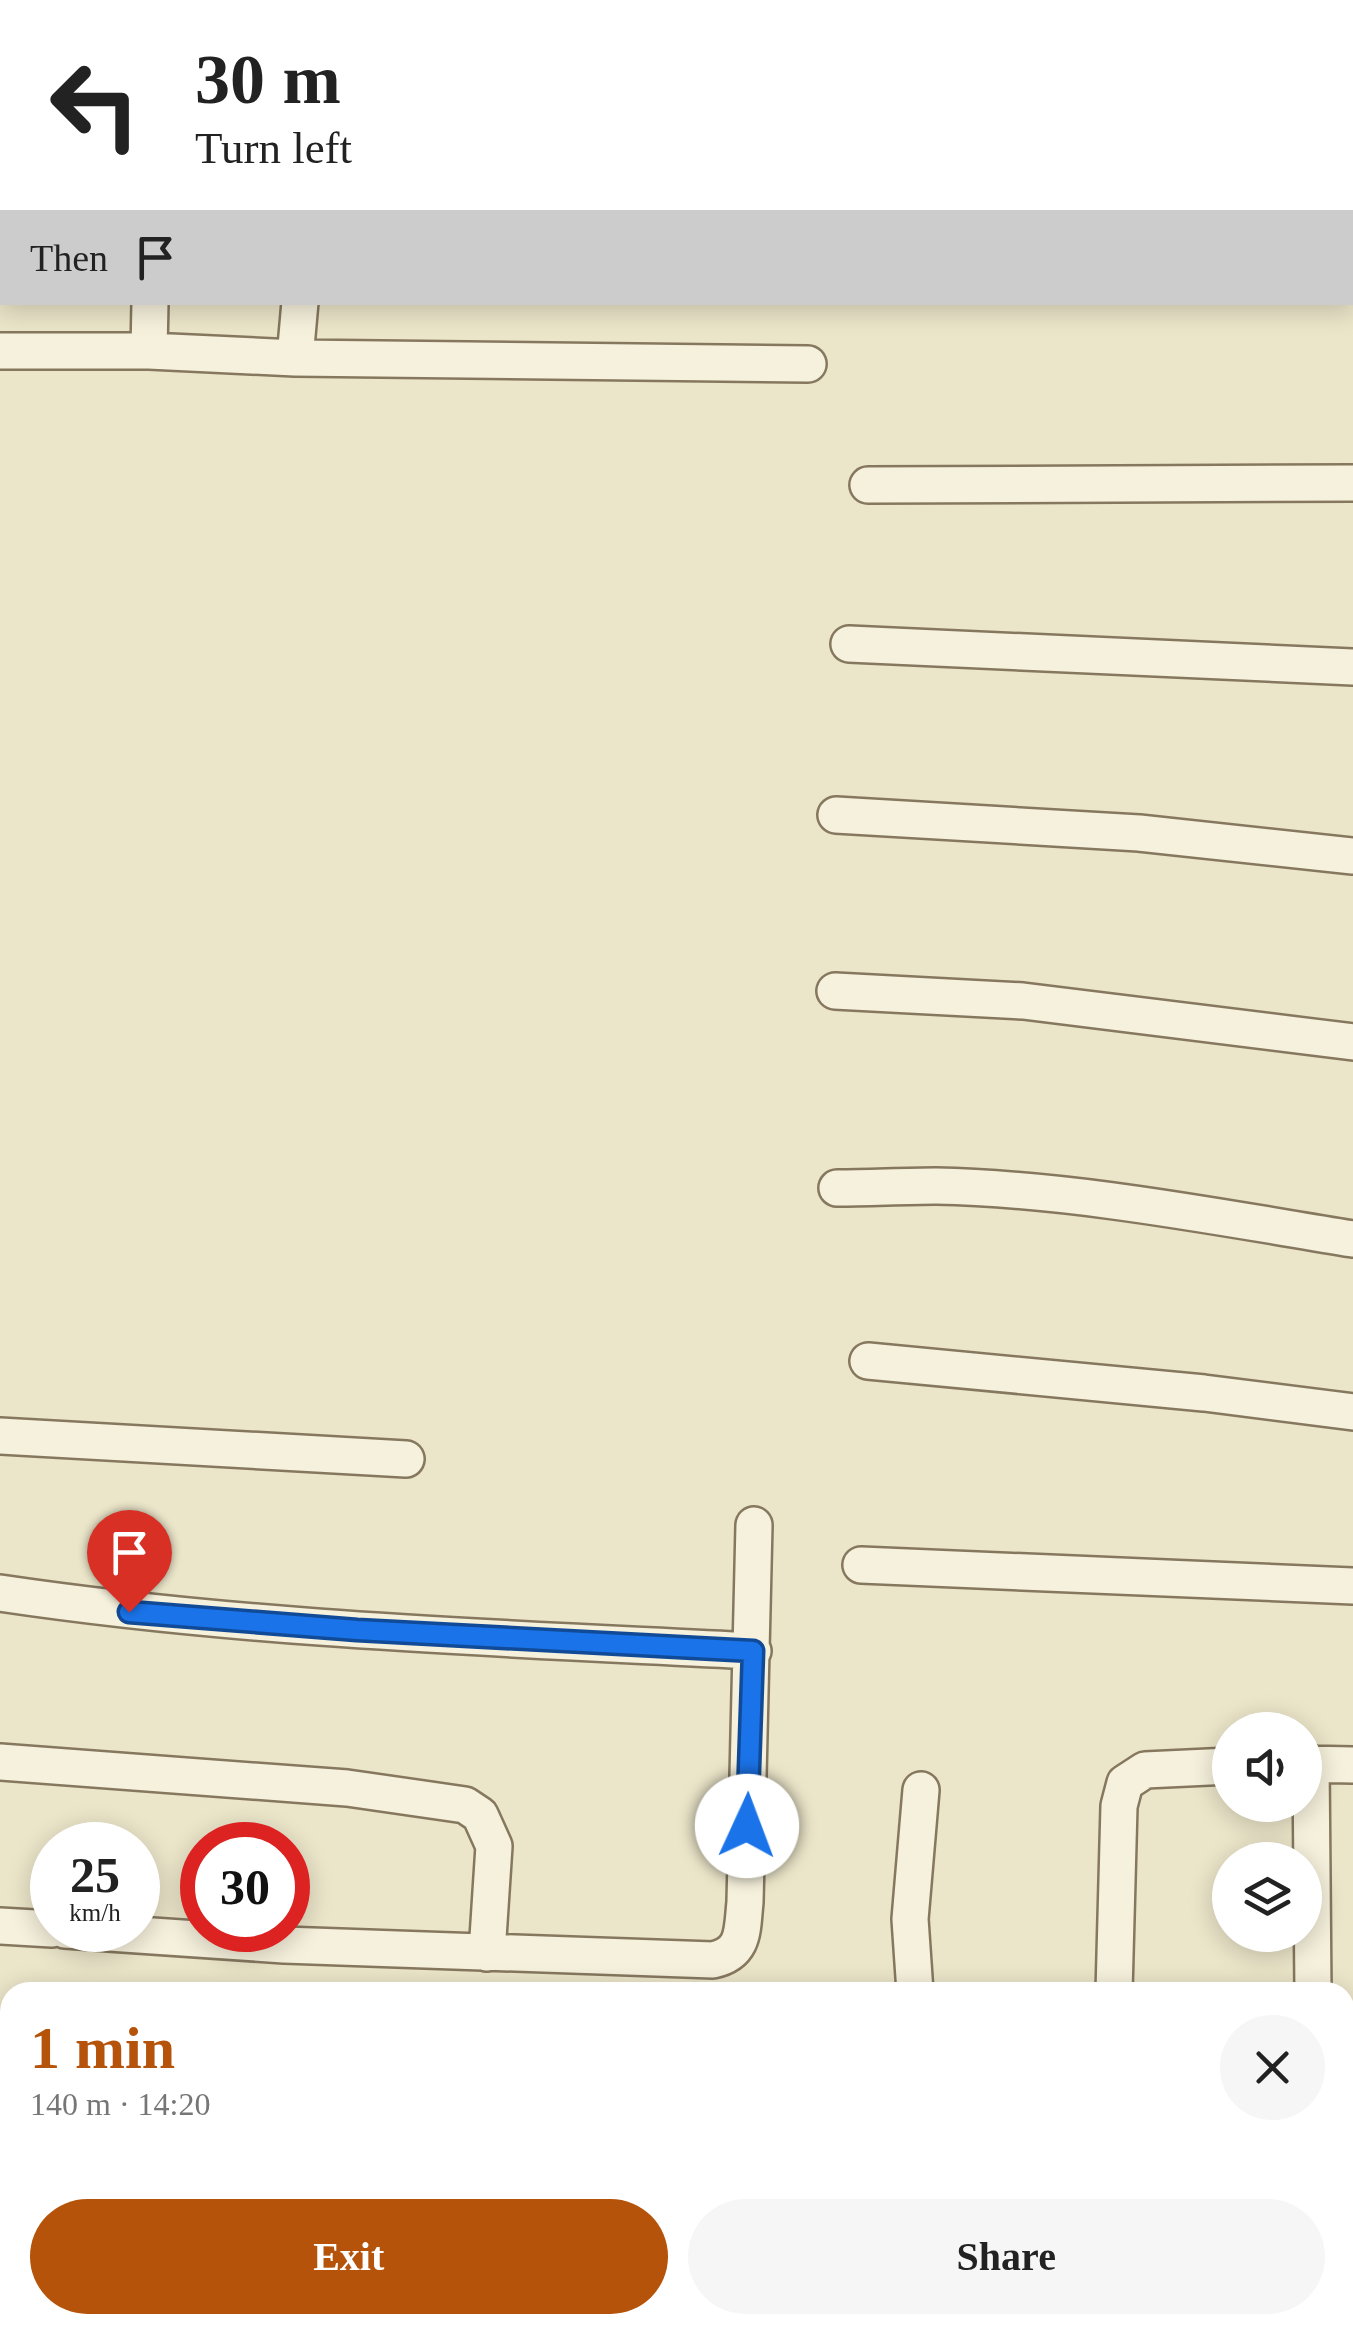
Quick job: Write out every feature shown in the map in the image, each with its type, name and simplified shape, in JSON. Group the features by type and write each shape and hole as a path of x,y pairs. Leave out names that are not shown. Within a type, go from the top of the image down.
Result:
{"street":[{"path":"149,351 150,305"},
{"path":"295,358 300,305"},
{"path":"0,351 808,364"},
{"path":"868,485 1353,482"},
{"path":"849,644 1353,667"},
{"path":"836,814 1138,833 1353,856"},
{"path":"835,991 1023,1001 1353,1042"},
{"path":"837,1188 937,1186 1010,1191 1140,1206 1353,1240"},
{"path":"868,1362 1204,1393 1353,1412"},
{"path":"0,1436 406,1459"},
{"path":"160,1936 284,1945 713,1960 733,1952 740,1944 745,1902 754,1525"},
{"path":"861,1565 1353,1586"},
{"path":"0,1593 129,1612 357,1630 753,1651"},
{"path":"0,1762 347,1788 465,1805 480,1816 494,1846 487,1953"},
{"path":"1322,1764 1353,1765"},
{"path":"1114,1982 1119,1806 1125,1783 1145,1770 1212,1767"},
{"path":"913,1982 910,1918 920,1790"},
{"path":"1309,1822 1313,1982"},
{"path":"0,1926 30,1928"}],"route":[{"path":"129,1612 357,1630 753,1651 747,1826"}]}
